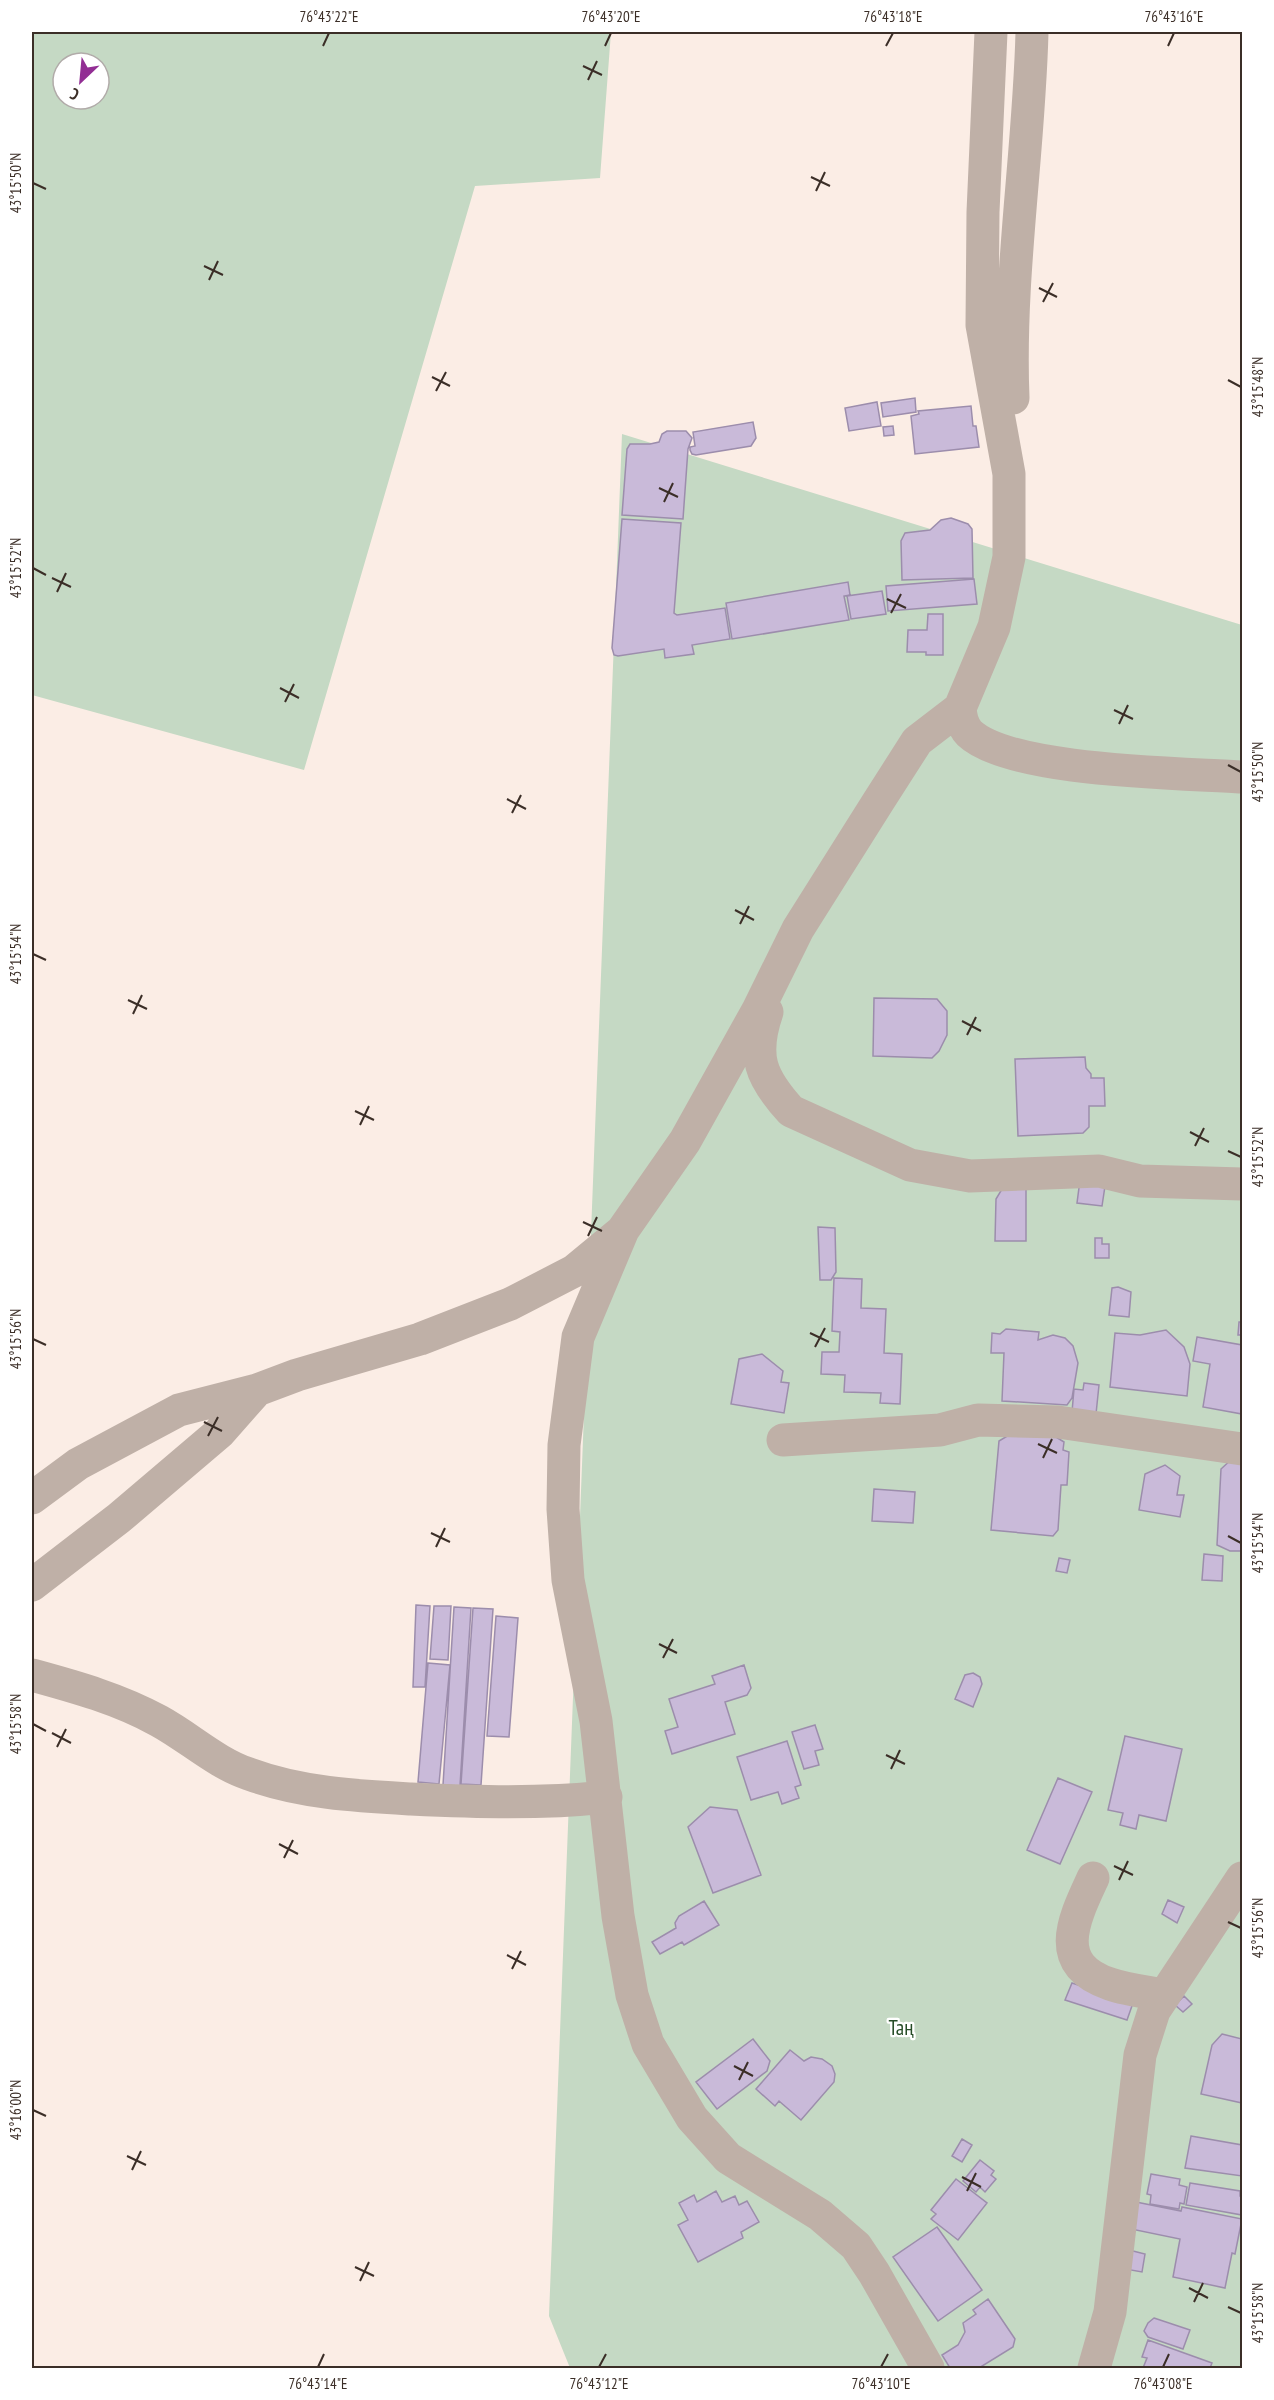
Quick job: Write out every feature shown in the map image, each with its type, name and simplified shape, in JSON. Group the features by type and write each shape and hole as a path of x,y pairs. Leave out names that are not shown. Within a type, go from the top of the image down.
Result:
{"street":[{"path":"991,32 983,212 982,325 1009,474"},
{"path":"1032,32 1011,358 1013,446 1009,474 1009,558 994,627 960,708 961,721 968,732 983,743 999,750 1080,766 1146,773 1242,777"},
{"path":"928,2368 856,2246 820,2216 728,2158 692,2118 648,2044 632,1995 618,1916 596,1720 568,1580 563,1509 564,1445 578,1337 623,1230 685,1141 772,982 798,929 917,741 960,708"},
{"path":"772,982 775,991 759,1034 759,1051 764,1073 778,1096 791,1111 910,1165 970,1176 1099,1171 1140,1180 1242,1184"},
{"path":"32,1498 78,1464 179,1410 257,1390 297,1375 420,1339 510,1304 574,1272 623,1230"},
{"path":"32,1585 119,1518 219,1434 257,1390"},
{"path":"783,1440 940,1430 978,1420 1058,1422 1242,1449"},
{"path":"32,1675 88,1690 131,1707 246,1774 272,1782 361,1796 471,1802 558,1802 606,1797"},
{"path":"1093,1878 1078,1911 1073,1931 1072,1951 1077,1963 1087,1973 1110,1984 1164,1995"},
{"path":"1094,2368 1110,2312 1140,2055 1154,2011 1242,1878"}],"green space":[{"path":"32,32 611,32 600,178 475,186 304,770 32,695"},
{"name":"Таң","path":"622,434 1242,625 1242,2368 570,2368 549,2316"}],"building":[{"path":"915,398 916,412 883,417 881,403"},
{"path":"877,402 881,426 849,431 845,408"},
{"path":"971,406 973,426 976,426 979,447 915,454 911,416 919,414 918,411"},
{"path":"753,422 756,438 751,446 696,455 690,450 690,447 695,446 693,432"},
{"path":"893,426 894,435 884,436 883,427"},
{"path":"667,431 686,431 692,438 688,449 683,519 622,515 627,449 630,444 659,442 662,434"},
{"path":"951,518 968,524 972,529 973,578 902,580 901,541 905,533 930,530 941,520"},
{"path":"622,519 681,523 674,613 677,615 725,608 730,639 692,645 694,654 665,658 664,649 614,655 612,648"},
{"path":"974,579 977,604 888,611 886,586"},
{"path":"848,582 850,595 844,596 849,620 732,639 726,603"},
{"path":"882,591 886,614 851,619 847,596"},
{"path":"928,614 943,614 943,655 907,652 908,630 927,630"},
{"path":"874,998 937,999 947,1011 947,1035 939,1051 932,1058 873,1056"},
{"path":"1085,1057 1086,1068 1091,1078 1104,1078 1105,1106 1089,1106 1089,1127 1083,1133 1018,1136 1015,1059"},
{"path":"1080,1180 1105,1186 1102,1206 1077,1203"},
{"path":"1002,1189 1026,1189 1026,1241 995,1241 996,1199"},
{"path":"818,1227 835,1228 836,1272 831,1280 820,1280"},
{"path":"1095,1238 1102,1238 1102,1244 1109,1244 1109,1258 1095,1258"},
{"path":"834,1278 862,1279 861,1308 886,1309 884,1353 902,1354 900,1404 880,1403 881,1393 844,1392 845,1375 821,1374 822,1352 839,1352 840,1332 832,1331"},
{"path":"1118,1287 1131,1292 1129,1317 1109,1315 1112,1288"},
{"path":"1239,1322 1242,1322 1242,1335 1238,1335"},
{"path":"1006,1329 1039,1332 1038,1340 1053,1335 1065,1338 1073,1346 1078,1363 1072,1398 1067,1405 1002,1401 1004,1353 991,1353 992,1333 1000,1334"},
{"path":"1166,1330 1184,1347 1190,1364 1187,1396 1110,1387 1115,1333 1140,1335"},
{"path":"1197,1337 1242,1345 1242,1414 1203,1407 1210,1364 1193,1361"},
{"path":"762,1354 783,1371 781,1382 789,1383 784,1413 731,1404 739,1359"},
{"path":"1084,1383 1099,1385 1096,1414 1072,1412 1074,1389 1083,1390"},
{"path":"1024,1426 1048,1432 1064,1442 1063,1450 1069,1452 1067,1485 1061,1485 1058,1530 1053,1536 991,1530 999,1441"},
{"path":"1234,1457 1242,1459 1242,1551 1230,1551 1217,1545 1221,1469"},
{"path":"1165,1465 1180,1476 1177,1495 1184,1495 1180,1517 1139,1510 1145,1474"},
{"path":"874,1489 915,1492 913,1523 872,1521"},
{"path":"1204,1554 1223,1556 1222,1581 1202,1580"},
{"path":"1059,1558 1070,1560 1067,1573 1056,1571"},
{"path":"416,1605 430,1606 425,1687 413,1687"},
{"path":"434,1606 451,1606 448,1660 430,1659"},
{"path":"454,1607 471,1608 460,1786 443,1785"},
{"path":"473,1608 493,1609 481,1785 461,1784"},
{"path":"496,1616 518,1618 509,1737 487,1736"},
{"path":"428,1663 450,1665 439,1784 418,1782"},
{"path":"744,1665 751,1688 747,1695 725,1702 735,1734 672,1754 665,1731 678,1727 669,1699 715,1684 712,1676"},
{"path":"973,1673 980,1677 982,1684 973,1707 955,1699 965,1675"},
{"path":"815,1725 823,1749 815,1751 819,1765 804,1769 792,1732"},
{"path":"1125,1736 1182,1749 1166,1821 1139,1815 1136,1829 1120,1825 1123,1813 1108,1810"},
{"path":"787,1741 801,1785 795,1787 799,1798 782,1804 778,1792 751,1800 737,1757"},
{"path":"1058,1778 1092,1792 1060,1864 1027,1850"},
{"path":"710,1807 737,1810 761,1875 713,1893 688,1827"},
{"path":"1168,1900 1184,1907 1177,1923 1162,1914"},
{"path":"704,1901 719,1925 684,1945 682,1942 660,1954 652,1942 676,1928 675,1923 679,1916"},
{"path":"1072,1983 1133,2003 1127,2020 1065,2000"},
{"path":"1184,1996 1192,2004 1183,2012 1175,2005"},
{"path":"1222,2034 1242,2039 1242,2103 1201,2094 1212,2045"},
{"path":"753,2039 770,2061 767,2071 717,2109 696,2082"},
{"path":"790,2050 804,2061 811,2057 822,2059 832,2066 835,2074 834,2082 801,2120 779,2101 775,2106 756,2089"},
{"path":"1191,2136 1242,2145 1242,2176 1185,2168"},
{"path":"962,2139 972,2145 962,2162 952,2156"},
{"path":"980,2160 994,2171 991,2175 996,2179 985,2192 980,2187 976,2192 963,2181"},
{"path":"1151,2174 1180,2179 1179,2185 1187,2187 1184,2204 1180,2203 1179,2209 1150,2204 1151,2195 1147,2194"},
{"path":"956,2179 987,2203 958,2240 931,2219 936,2214 931,2210"},
{"path":"1190,2183 1240,2191 1242,2215 1186,2205"},
{"path":"716,2191 722,2202 735,2196 739,2205 747,2201 759,2222 741,2232 743,2238 698,2262 678,2225 688,2220 679,2203 694,2195 697,2202"},
{"path":"1136,2202 1181,2211 1182,2207 1242,2219 1225,2288 1173,2277 1180,2239 1131,2229"},
{"path":"937,2227 982,2290 938,2321 893,2257"},
{"path":"1129,2250 1145,2254 1142,2272 1125,2269"},
{"path":"988,2299 1015,2339 1013,2347 979,2368 950,2368 942,2355 958,2345 965,2332 963,2323 976,2314 973,2310"},
{"path":"1154,2318 1190,2330 1183,2349 1148,2337 1144,2331"},
{"path":"1148,2340 1212,2363 1210,2368 1143,2368 1147,2358 1142,2357"}]}
